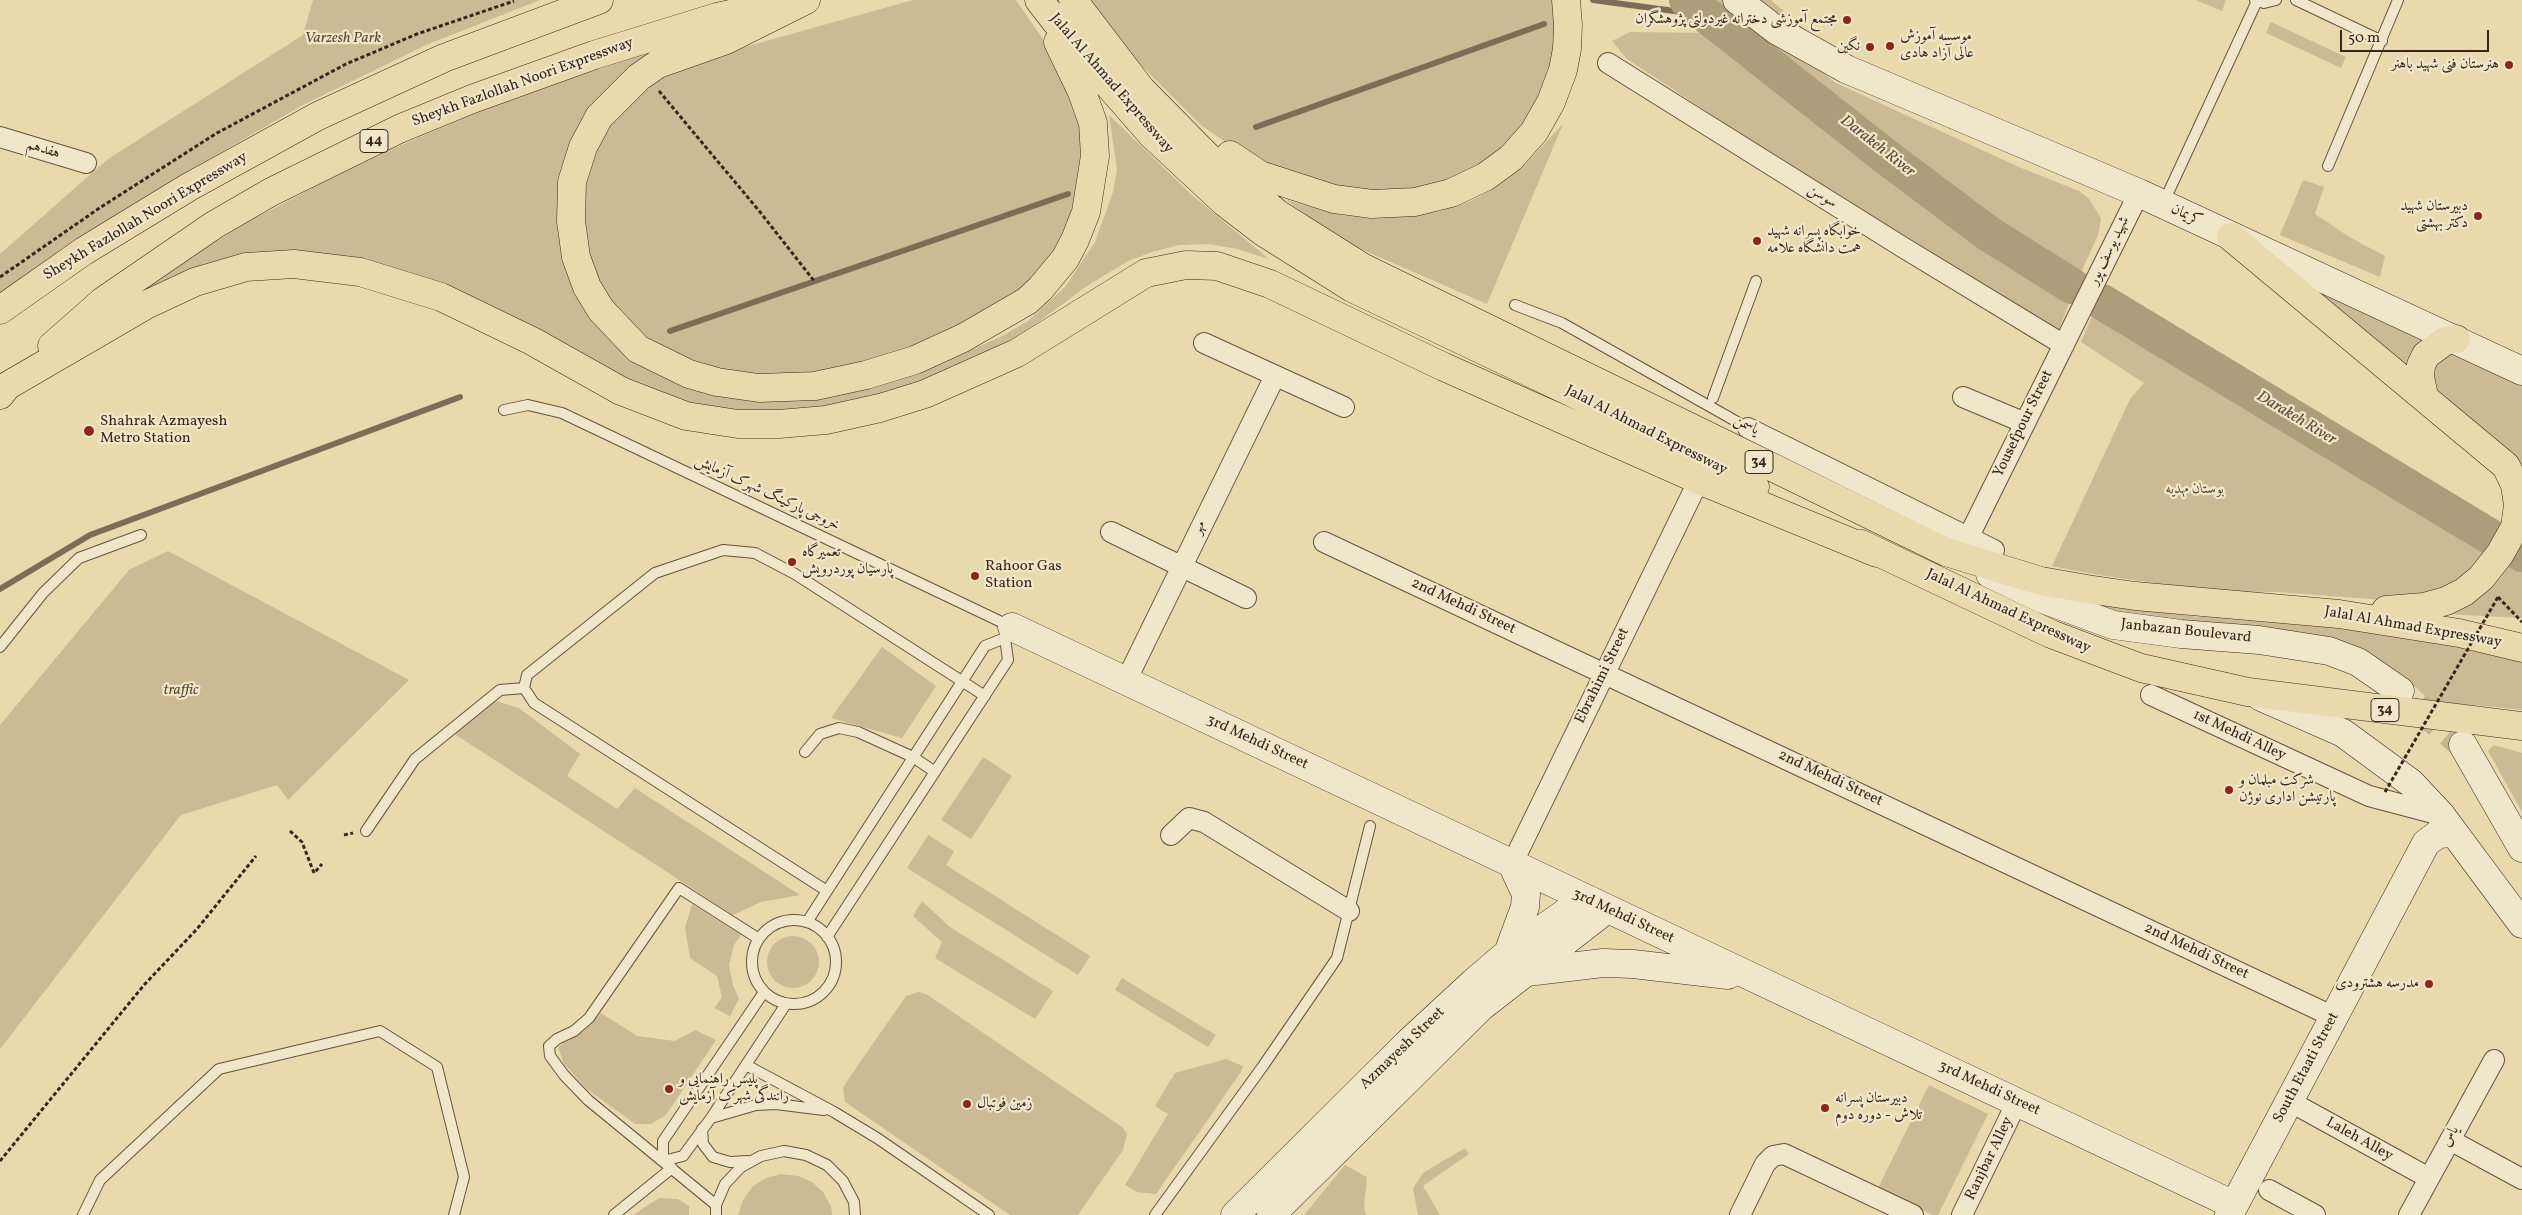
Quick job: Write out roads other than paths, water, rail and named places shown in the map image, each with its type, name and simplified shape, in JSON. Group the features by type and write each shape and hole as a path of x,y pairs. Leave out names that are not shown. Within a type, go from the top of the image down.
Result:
{"highway":[{"name":"Sheykh Fazlollah Noori Expressway","path":"2,391 103,301 161,260 263,197 334,160 399,129 472,99 594,55 717,17 792,0"},
{"path":"806,0 726,40 658,64 628,86 599,117 589,133 572,182 571,221 576,257 586,286 601,310 616,329 638,349 689,374 717,382 759,388 815,386 866,375 915,360 963,338 1027,301 1040,290 1065,259 1086,212 1094,168 1094,124 1082,92 1038,0"},
{"name":"Jalal Al Ahmad Expressway","path":"1038,0 1142,89 1207,156 1278,214 1362,267 2041,580 2135,596 2339,614 2459,633 2522,648"},
{"name":"Jalal Al Ahmad Expressway","path":"1073,0 1088,43 1152,135 1224,202 1306,261 1403,314 1640,425 1877,553 1937,579 2051,634 2141,668 2248,692 2522,726"},
{"path":"1088,43 1226,153 1260,175 1334,199 1372,204 1415,202 1451,193 1485,177 1511,158 1534,132 1551,102 1563,70 1567,49 1566,0"},
{"name":"Sheykh Fazlollah Noori Expressway","path":"0,310 84,251 189,187 318,116 444,58 593,1"},
{"path":"2231,237 2506,466 2515,484 2518,505 2515,527 2500,554 2480,578 2464,592 2446,602 2424,607 2339,614"},
{"path":"2,391 148,304 195,282 246,267 294,264 360,272 441,297 532,341 621,391 686,416 738,424 779,424 826,420 880,408 925,394 1016,353 1146,273 1186,265 1216,266 1270,284 1418,355 1699,480 1877,553"},
{"path":"2424,396 2420,377 2421,365 2426,355 2445,341 2456,339"}],"street":[{"name":"کریمان","path":"1737,0 1776,30 1846,69 2151,199 2522,371"},
{"name":"سوسن","path":"1608,62 1904,248 2064,345"},
{"name":"هفدهم","path":"0,137 86,163"},
{"name":"شهید یوسف پور","path":"2081,310 2100,271 2151,199"},
{"name":"Yousefpour Street","path":"1965,545 2081,310"},
{"path":"1204,343 1344,407"},
{"name":"مهر","path":"1126,681 1275,376"},
{"path":"1963,396 2025,423"},
{"name":"یاسمن","path":"1748,428 1965,545"},
{"name":"Ebrahimi Street","path":"1512,864 1695,488"},
{"path":"1111,532 1246,598"},
{"name":"2nd Mehdi Street","path":"1324,542 1605,672 2334,1017"},
{"name":"Janbazan Boulevard","path":"1965,545 2040,598 2098,621 2131,629 2259,640 2322,650 2358,662 2400,691"},
{"name":"3rd Mehdi Street","path":"1009,633 1126,681 2017,1102 2232,1210"},
{"path":"2248,692 2344,734 2411,783 2448,824 2522,924"},
{"name":"1st Mehdi Alley","path":"2151,695 2369,796 2448,824"},
{"path":"2464,746 2522,848"},
{"path":"1171,835 1189,818 1204,822 1349,911"},
{"name":"South Etaati Street","path":"2232,1210 2426,844 2448,824"},
{"path":"1512,864 1526,894 1517,963 1610,964 1749,977"},
{"name":"Azmayesh Street","path":"1235,1215 1408,1043 1596,904"},
{"name":"Azmayesh Street","path":"1271,1215 1458,1028 1517,963"},
{"name":"یاس","path":"2409,1215 2494,1060"},
{"name":"Laleh Alley","path":"2289,1101 2429,1178"},
{"name":"Ranjbar Alley","path":"1962,1215 2017,1102"},
{"path":"2450,1140 2522,1179"},
{"path":"1740,1215 1765,1164 1773,1156 1784,1154 1914,1215"},
{"path":"2269,1190 2315,1215"}],"lane":[{"path":"2151,199 2256,1 2264,3 2276,0"},
{"path":"2296,0 2382,41"},
{"path":"2328,166 2398,0"},
{"path":"1713,398 1756,280"},
{"name":"یاسمن","path":"1515,305 1562,323 1748,428"},
{"name":"خروجی پارکینگ شهرک آزمایش","path":"504,410 528,405 562,413 1009,633"},
{"path":"0,647 42,593 79,558 141,535"},
{"path":"827,891 534,703 524,688 527,675 655,573 723,550 755,553 795,574 985,696"},
{"path":"807,922 984,646 1009,633 1008,660 827,937"},
{"path":"366,831 415,759 500,690 524,688"},
{"path":"804,752 820,734 839,728 858,732 913,757 935,772"},
{"path":"1155,1215 1263,1066 1337,958 1370,826"},
{"path":"758,939 679,888 589,1018 574,1031 549,1046 550,1056 564,1075 588,1100 672,1168 716,1210 725,1184 741,1167 761,1156 784,1152 806,1155 827,1165 843,1181 854,1202 855,1215"},
{"path":"797,920 807,922 824,932 827,937 832,943 837,958 836,972 830,986 821,996 810,1002 796,1005 786,1004 770,998 764,992 754,977 751,964 753,951 758,939 769,928 782,921 797,920"},
{"path":"663,1161 663,1141 764,992"},
{"path":"663,1161 683,1156 711,1118 786,1004"},
{"path":"83,1215 100,1180 219,1069 380,1031 437,1067 464,1176 454,1215"},
{"path":"746,1065 834,1112 877,1138 989,1215"},
{"path":"711,1118 756,1106 776,1104 834,1112"},
{"path":"702,1129 703,1144 713,1157 730,1162 752,1161"},
{"path":"614,1215 672,1168"}],"waterway":[{"path":"1593,0 1704,15"},
{"name":"Darakeh River","path":"1687,0 1885,156 1989,234 2072,286"},
{"path":"1256,127 1544,24"},
{"path":"670,331 1068,194"},
{"name":"Darakeh River","path":"2102,302 2489,536"},
{"path":"0,589 90,535 460,397"}],"tunnel":[{"path":"2417,706 2463,745"}],"place":[{"name":"مجتمع آموزشی دخترانه غیردولتی پژوهشگران","path":"1847,20"},
{"name":"موسسه آموزش عالی آزاد هادی","path":"1890,46"},
{"name":"نگین","path":"1870,47"},
{"name":"هنرستان فنی شهید باهنر","path":"2509,65"},
{"name":"دبیرستان شهید دکتر بهشتی","path":"2478,216"},
{"name":"خوابگاه پسرانه شهید همت دانشگاه علامه","path":"1757,241"},
{"name":"Shahrak Azmayesh Metro Station","path":"89,431"},
{"name":"تعمیرگاه پارسیان پوردرویش","path":"792,562"},
{"name":"Rahoor Gas Station","path":"975,576"},
{"name":"شرکت مبلمان و پارتیشن اداری نوژن","path":"2229,790"},
{"name":"مدرسه هشترودی","path":"2429,984"},
{"name":"پلیس راهنمایی و رانندگی شهرک آزمایش","path":"669,1089"},
{"name":"زمین فوتبال","path":"967,1104"},
{"name":"دبیرستان پسرانه تلاش - دوره دوم","path":"1825,1108"}],"park label":[{"name":"Varzesh Park","path":"343,39"},
{"name":"بوستان مهدیه","path":"2195,490"},
{"name":"traffic","path":"181,691"}]}
